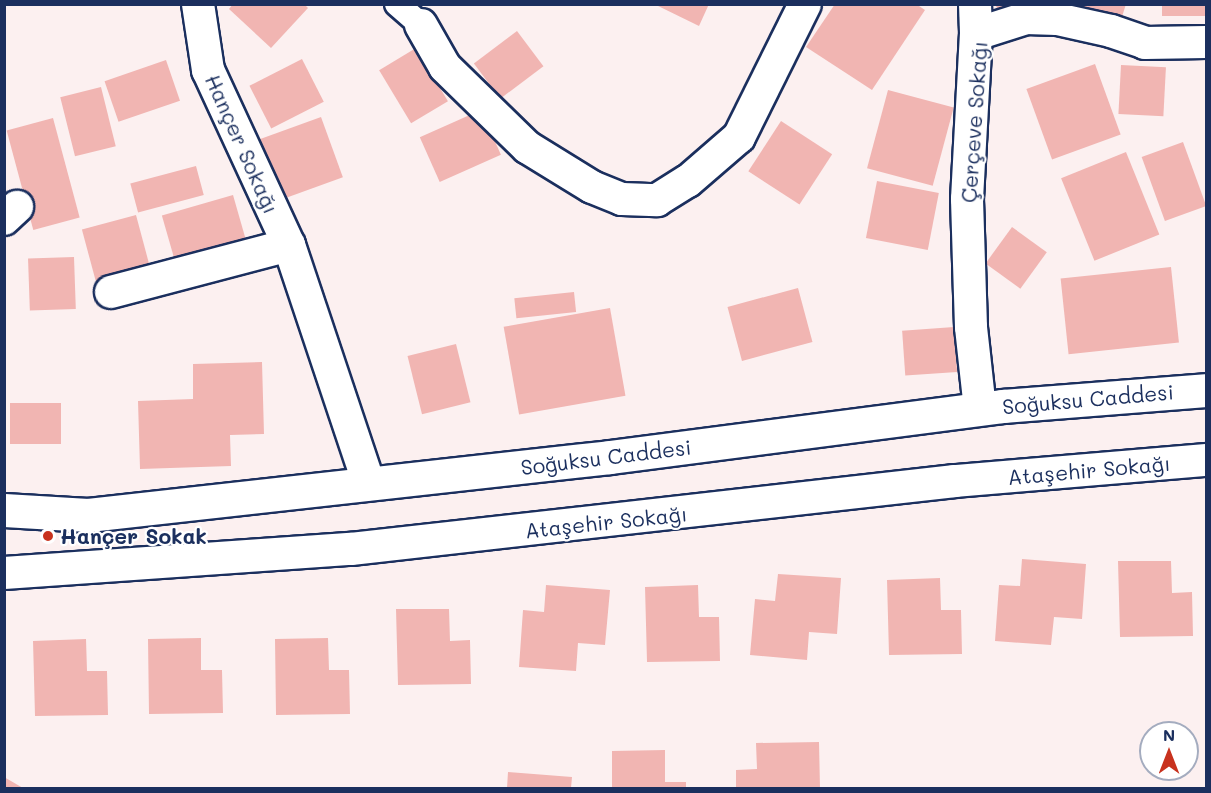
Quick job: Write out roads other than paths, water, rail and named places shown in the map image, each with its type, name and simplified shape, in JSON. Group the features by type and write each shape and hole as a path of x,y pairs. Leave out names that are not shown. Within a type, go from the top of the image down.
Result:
{"main road":[{"name":"Soğuksu Caddesi","path":"4,510 87,515 369,484 980,409 1206,390"}],"street":[{"name":"Hançer Sokağı","path":"198,4 208,70 289,245 369,484"},
{"path":"397,4 421,25 445,67 527,147 602,191 622,198 657,200 688,181 739,137 806,4"},
{"name":"Çerçeve Sokağı","path":"980,409 971,327 967,199 975,19 1036,18 1111,31 1145,43 1206,42"},
{"path":"111,292 289,245"},
{"name":"Ataşehir Sokağı","path":"4,573 351,549 955,481 1206,460"}],"place":[{"name":"Hançer Sokak","path":"48,536"}]}
